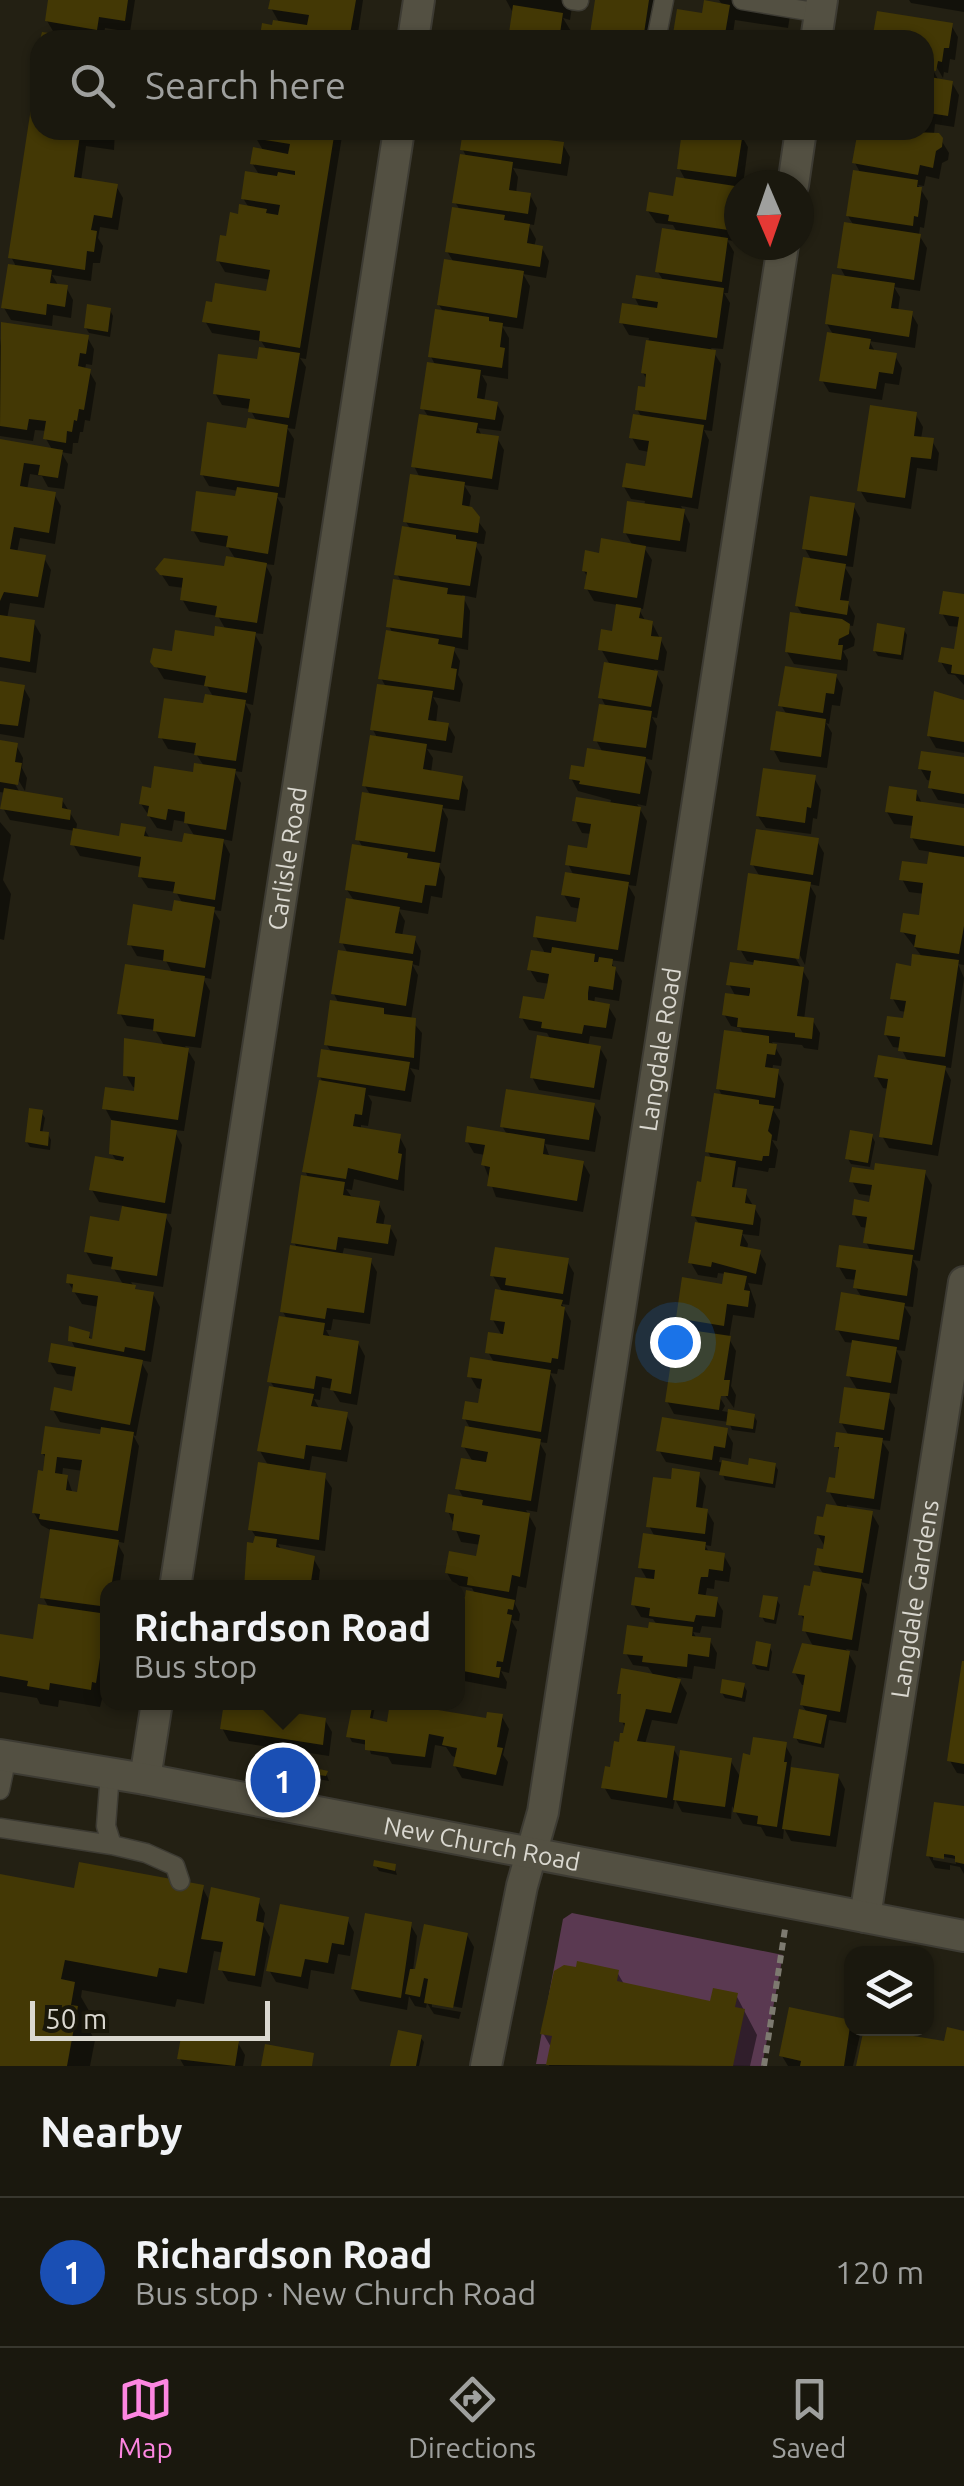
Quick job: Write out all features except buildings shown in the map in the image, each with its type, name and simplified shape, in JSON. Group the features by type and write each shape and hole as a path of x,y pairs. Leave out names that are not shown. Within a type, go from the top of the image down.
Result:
{"street":[{"path":"414,30 419,0"},
{"name":"Carlisle Road","path":"176,1580 397,140"},
{"path":"795,170 800,140"},
{"name":"Langdale Road","path":"486,2066 522,1886 543,1812 781,260"},
{"name":"Langdale Gardens","path":"865,1917 964,1282"},
{"path":"146,1779 156,1710"},
{"name":"New Church Road","path":"3,1755 964,1936"}],"lane":[{"path":"572,0 580,1"},
{"path":"658,30 664,0"},
{"path":"742,0 819,18"},
{"path":"0,1790 3,1755"},
{"path":"110,1773 106,1826 112,1845"},
{"path":"0,1828 146,1853 175,1866 180,1881"}],"path":[{"path":"764,2066 789,1903"}],"shaded area":[{"path":"572,1913 783,1955 762,2066 536,2064 563,1919"}],"place":[{"name":"Richardson Road","path":"283,1780"}]}
